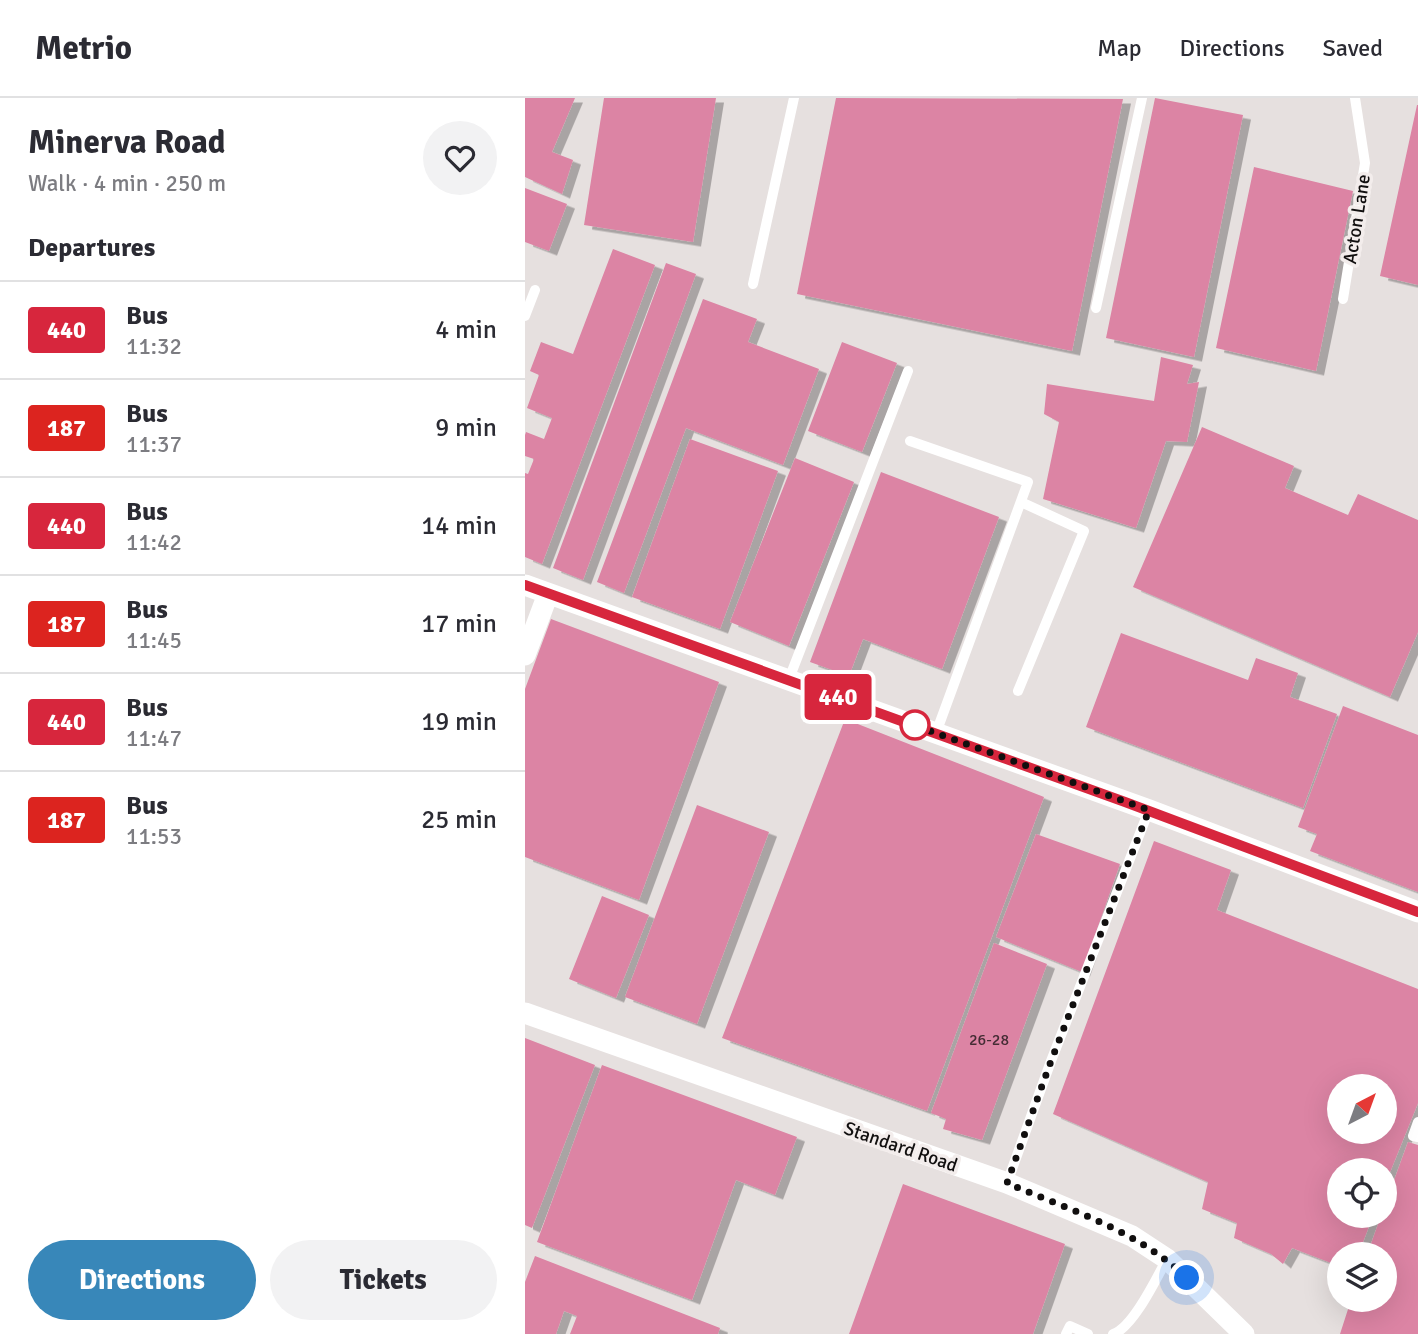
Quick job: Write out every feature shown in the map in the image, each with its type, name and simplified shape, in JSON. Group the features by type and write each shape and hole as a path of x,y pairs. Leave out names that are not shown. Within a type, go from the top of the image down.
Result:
{"street":[{"path":"525,585 1149,810 1418,912"},
{"path":"525,654 548,594"},
{"name":"Standard Road","path":"525,1013 1007,1183 1132,1236 1167,1259 1244,1334"}],"lane":[{"path":"753,284 794,98"},
{"path":"1096,308 1142,98"},
{"name":"Acton Lane","path":"1343,299 1365,163 1355,98"},
{"path":"525,316 535,290"},
{"path":"789,679 908,371"},
{"path":"910,441 1028,482 936,733"},
{"path":"1018,691 1084,531 1021,502"},
{"path":"1007,1183 1051,1061 1149,810"},
{"path":"1418,1122 1413,1136 1418,1138"},
{"path":"1113,1334 1120,1332 1136,1311 1167,1259"},
{"path":"1066,1334 1070,1326 1088,1334"}],"building":[{"path":"525,98 575,98 552,152 573,160 562,194 525,177"},
{"path":"604,98 716,98 693,242 584,225"},
{"path":"836,98 1123,99 1072,351 797,294"},
{"path":"1155,98 1243,115 1194,357 1106,338"},
{"path":"1418,105 1418,285 1380,276"},
{"path":"1254,167 1353,191 1316,371 1216,348"},
{"path":"525,188 567,204 549,251 525,242"},
{"path":"613,249 655,265 542,564 525,557 525,473 528,474 534,459 525,456 525,435 526,432 544,439 552,418 527,408 539,375 530,371 541,342 573,354"},
{"path":"666,263 696,274 583,580 553,568"},
{"path":"703,299 757,319 748,342 819,369 783,465 686,428 624,593 597,582"},
{"path":"842,342 897,363 862,452 808,431"},
{"path":"1161,357 1193,365 1187,384 1199,382 1187,442 1166,441 1136,528 1043,499 1059,422 1044,414 1047,384 1154,401"},
{"path":"1202,427 1294,466 1285,488 1348,515 1358,494 1418,520 1418,632 1390,697 1133,587"},
{"path":"690,439 778,471 720,629 632,597"},
{"path":"795,458 854,482 789,646 730,622"},
{"path":"881,472 999,517 942,669 863,639 849,676 810,662"},
{"path":"551,619 719,682 639,900 525,857 525,689"},
{"path":"1121,633 1248,680 1256,658 1298,673 1290,697 1337,714 1303,808 1086,727"},
{"path":"1343,706 1418,735 1418,892 1310,851 1317,834 1298,827"},
{"path":"845,719 1044,797 927,1111 722,1038"},
{"path":"697,805 769,832 697,1024 625,997"},
{"path":"1036,834 1120,864 1082,972 996,937"},
{"path":"1154,841 1231,870 1217,910 1418,989 1418,1103 1396,1158 1327,1158 1327,1228 1368,1228 1363,1242 1327,1242 1327,1261 1292,1248 1283,1264 1271,1254 1234,1238 1237,1223 1202,1209 1208,1182 1053,1114"},
{"path":"602,896 649,915 616,998 569,979"},
{"path":"994,943 1047,964 982,1140 943,1129 946,1119 931,1113"},
{"path":"525,1038 595,1065 532,1228 525,1225"},
{"path":"602,1065 797,1137 775,1195 736,1180 692,1300 537,1242"},
{"path":"1408,1142 1418,1145 1418,1334 1340,1334 1347,1312 1397,1312 1397,1242 1372,1242 1377,1228 1397,1228 1397,1172"},
{"path":"903,1184 1065,1244 1033,1334 849,1334"},
{"path":"535,1256 720,1328 718,1334 570,1334 577,1316 564,1311 556,1334 525,1334 525,1282"}],"bus line":[{"name":"440","path":"525,585 1125,802 1418,912"}],"route":[{"path":"915,725 911,724 1149,810 1051,1061 1007,1183 1132,1236 1167,1259 1187,1278"}]}
